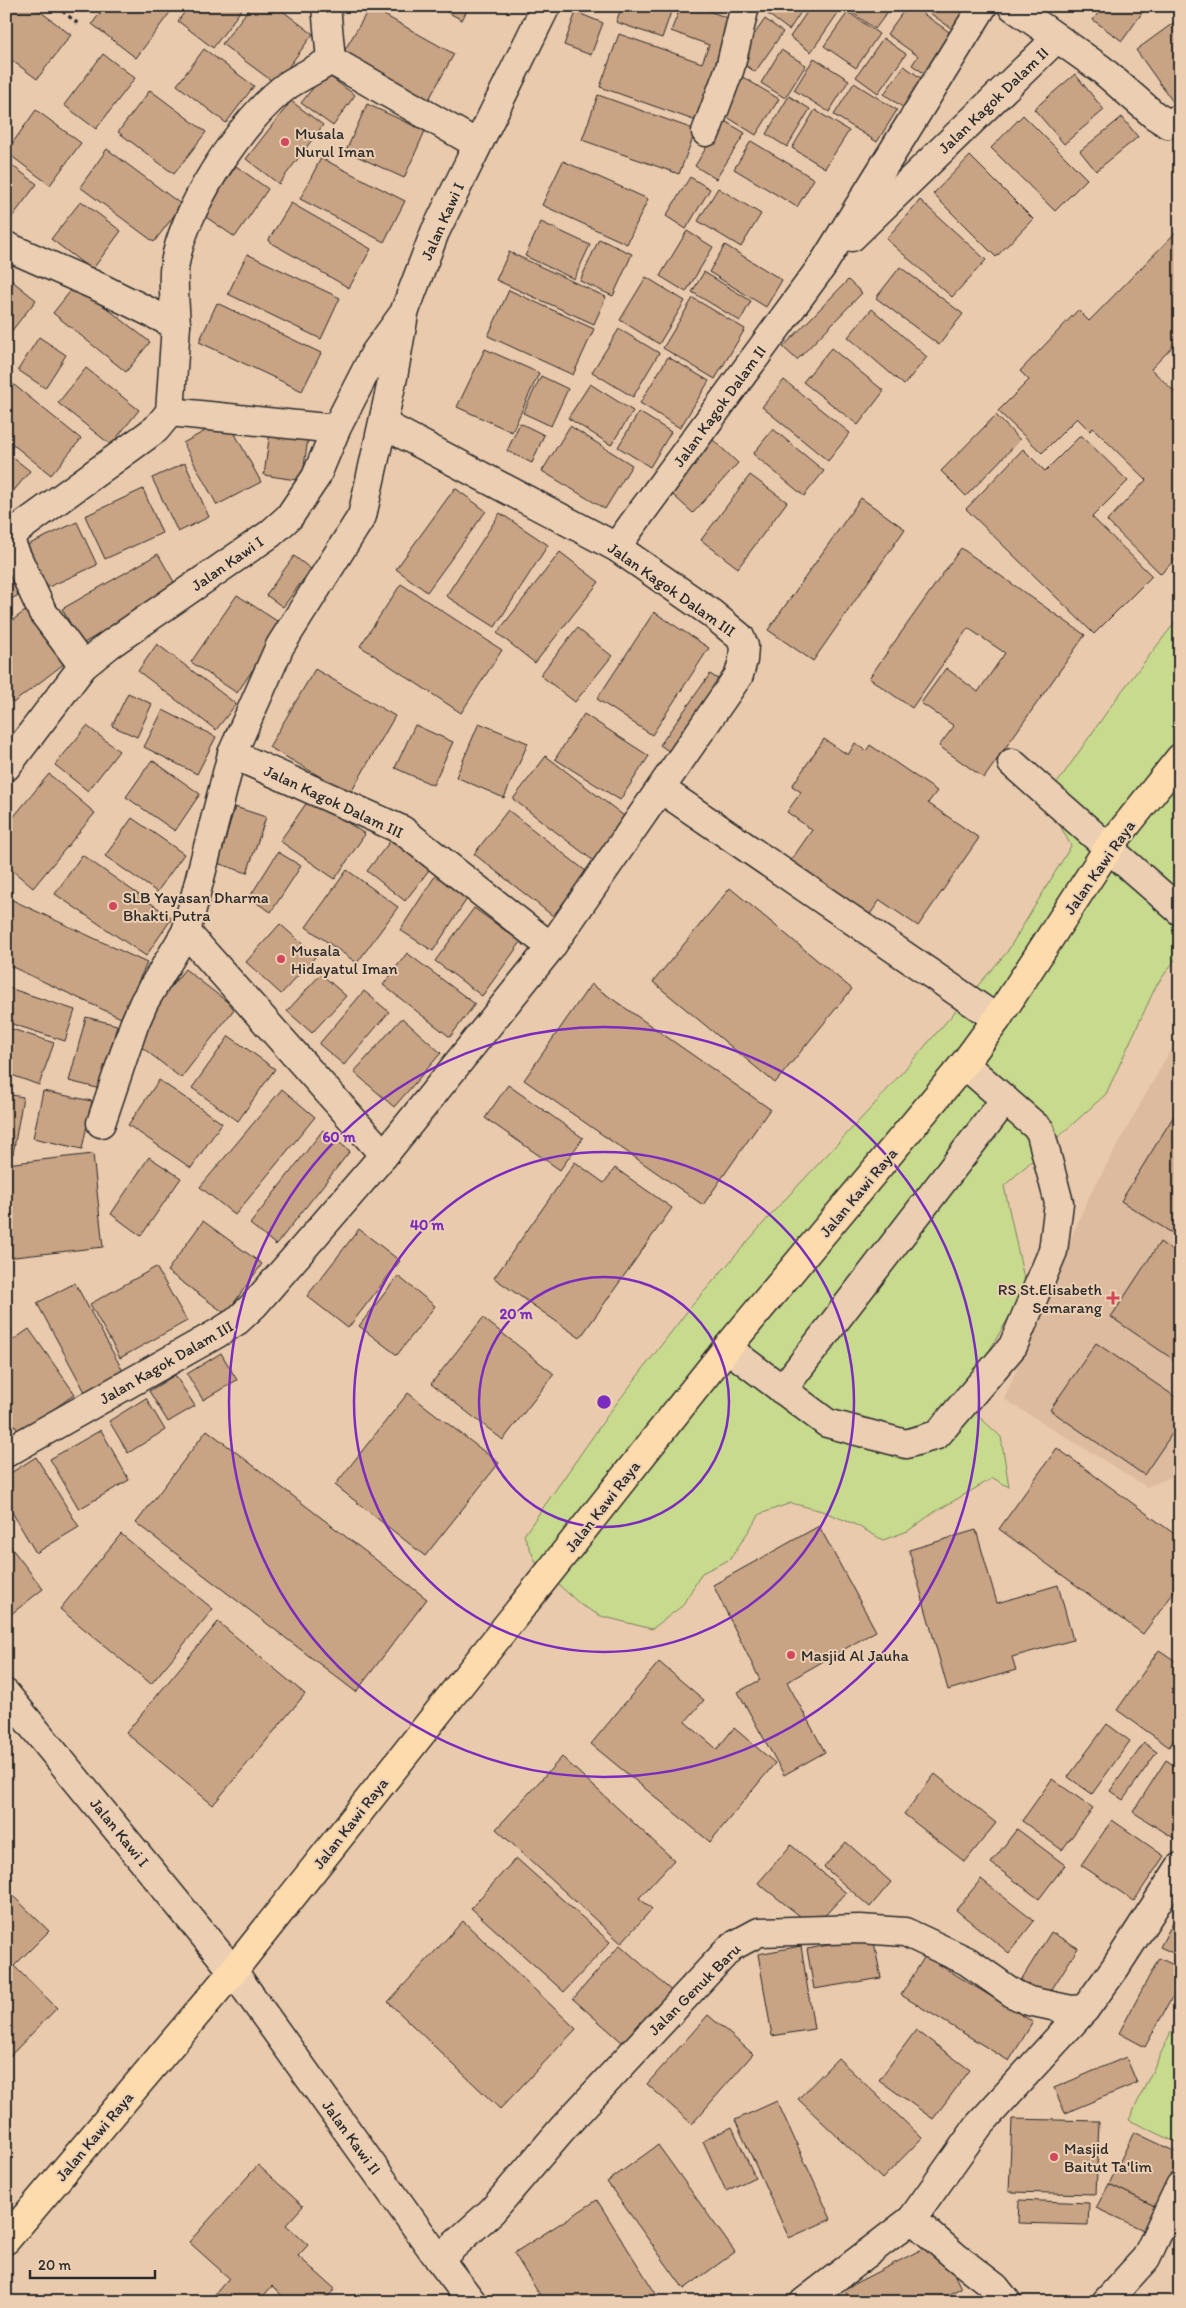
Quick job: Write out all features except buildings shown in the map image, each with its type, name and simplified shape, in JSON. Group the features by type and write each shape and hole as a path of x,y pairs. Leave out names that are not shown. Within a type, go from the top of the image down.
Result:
{"main road":[{"name":"Jalan Kawi Raya","path":"6,2240 233,1971 727,1348 964,1064 997,1019 1109,847 1180,758"}],"street":[{"path":"326,6 332,60"},
{"name":"Jalan Kawi I","path":"6,768 83,666 108,645 270,534 289,517 316,477 336,428 375,353 404,313 435,232 546,6"},
{"path":"706,132 730,68 745,6"},
{"name":"Jalan Kagok Dalam II","path":"616,547 822,266 983,6"},
{"name":"Jalan Kagok Dalam II","path":"1012,6 1056,39 1101,69 1154,115 1168,124 1180,118"},
{"name":"Jalan Kagok Dalam II","path":"822,266 1056,39"},
{"path":"332,60 477,144"},
{"path":"83,666 42,610 7,538 156,430 170,412 176,325 174,270 193,207 243,129 287,86 332,60"},
{"path":"6,246 176,325"},
{"path":"101,1123 134,1025 144,1002 186,932 232,754 280,646 362,516 383,424 404,313"},
{"path":"170,412 336,428"},
{"name":"Jalan Kagok Dalam III","path":"6,1453 236,1321 254,1305 384,1155 551,947 739,675 744,646 740,637 711,613 616,547 383,424"},
{"name":"Jalan Kagok Dalam III","path":"232,754 402,830 551,947"},
{"path":"1012,763 1180,911"},
{"path":"661,789 997,1019"},
{"path":"186,932 384,1155"},
{"path":"727,1348 827,1423 906,1444 937,1436 1013,1346 1053,1251 1059,1203 1040,1130 964,1064"},
{"path":"782,1390 1005,1100"},
{"name":"Jalan Kawi I","path":"6,1694 233,1971"},
{"path":"804,2302 912,2219 979,2125 1046,2049 1085,2009 1116,1968 1180,1867"},
{"name":"Jalan Genuk Baru","path":"439,2259 492,2211 574,2115 731,1947 759,1932 851,1929 905,1932 966,1961 1014,1994 1029,2001 1071,2010 1085,2009"},
{"name":"Jalan Kawi II","path":"233,1971 439,2259 472,2302"},
{"path":"1106,2302 1146,2258 1180,2186"},
{"path":"912,2219 956,2258 995,2287 1007,2302"}],"path":[{"path":"56,6 81,26"}],"shaded area":[{"name":"RS St.Elisabeth Semarang","path":"1180,1033 1180,1473 1147,1487 1004,1399 1088,1198"}],"green space":[{"path":"1180,616 1180,953 1156,986 1106,1094 1004,1186 1026,1288 975,1375 971,1409 1001,1437 1009,1487 993,1478 933,1513 908,1531 883,1540 854,1524 822,1511 791,1503 760,1514 730,1559 702,1573 682,1606 652,1629 601,1616 581,1605 537,1565 524,1535 610,1412 689,1309 775,1210 872,1107 1007,952 1071,846 1046,799 1118,696"},
{"path":"1171,2032 1180,2036 1180,2144 1129,2120"}],"place":[{"name":"Musala Nurul Iman","path":"285,142"},
{"name":"SLB Yayasan Dharma Bhakti Putra","path":"113,906"},
{"name":"Musala Hidayatul Iman","path":"281,959"},
{"name":"RS St.Elisabeth Semarang","path":"1113,1298"},
{"name":"Masjid Al Jauha","path":"791,1655"},
{"name":"Masjid Baitut Ta'lim","path":"1054,2157"}]}
